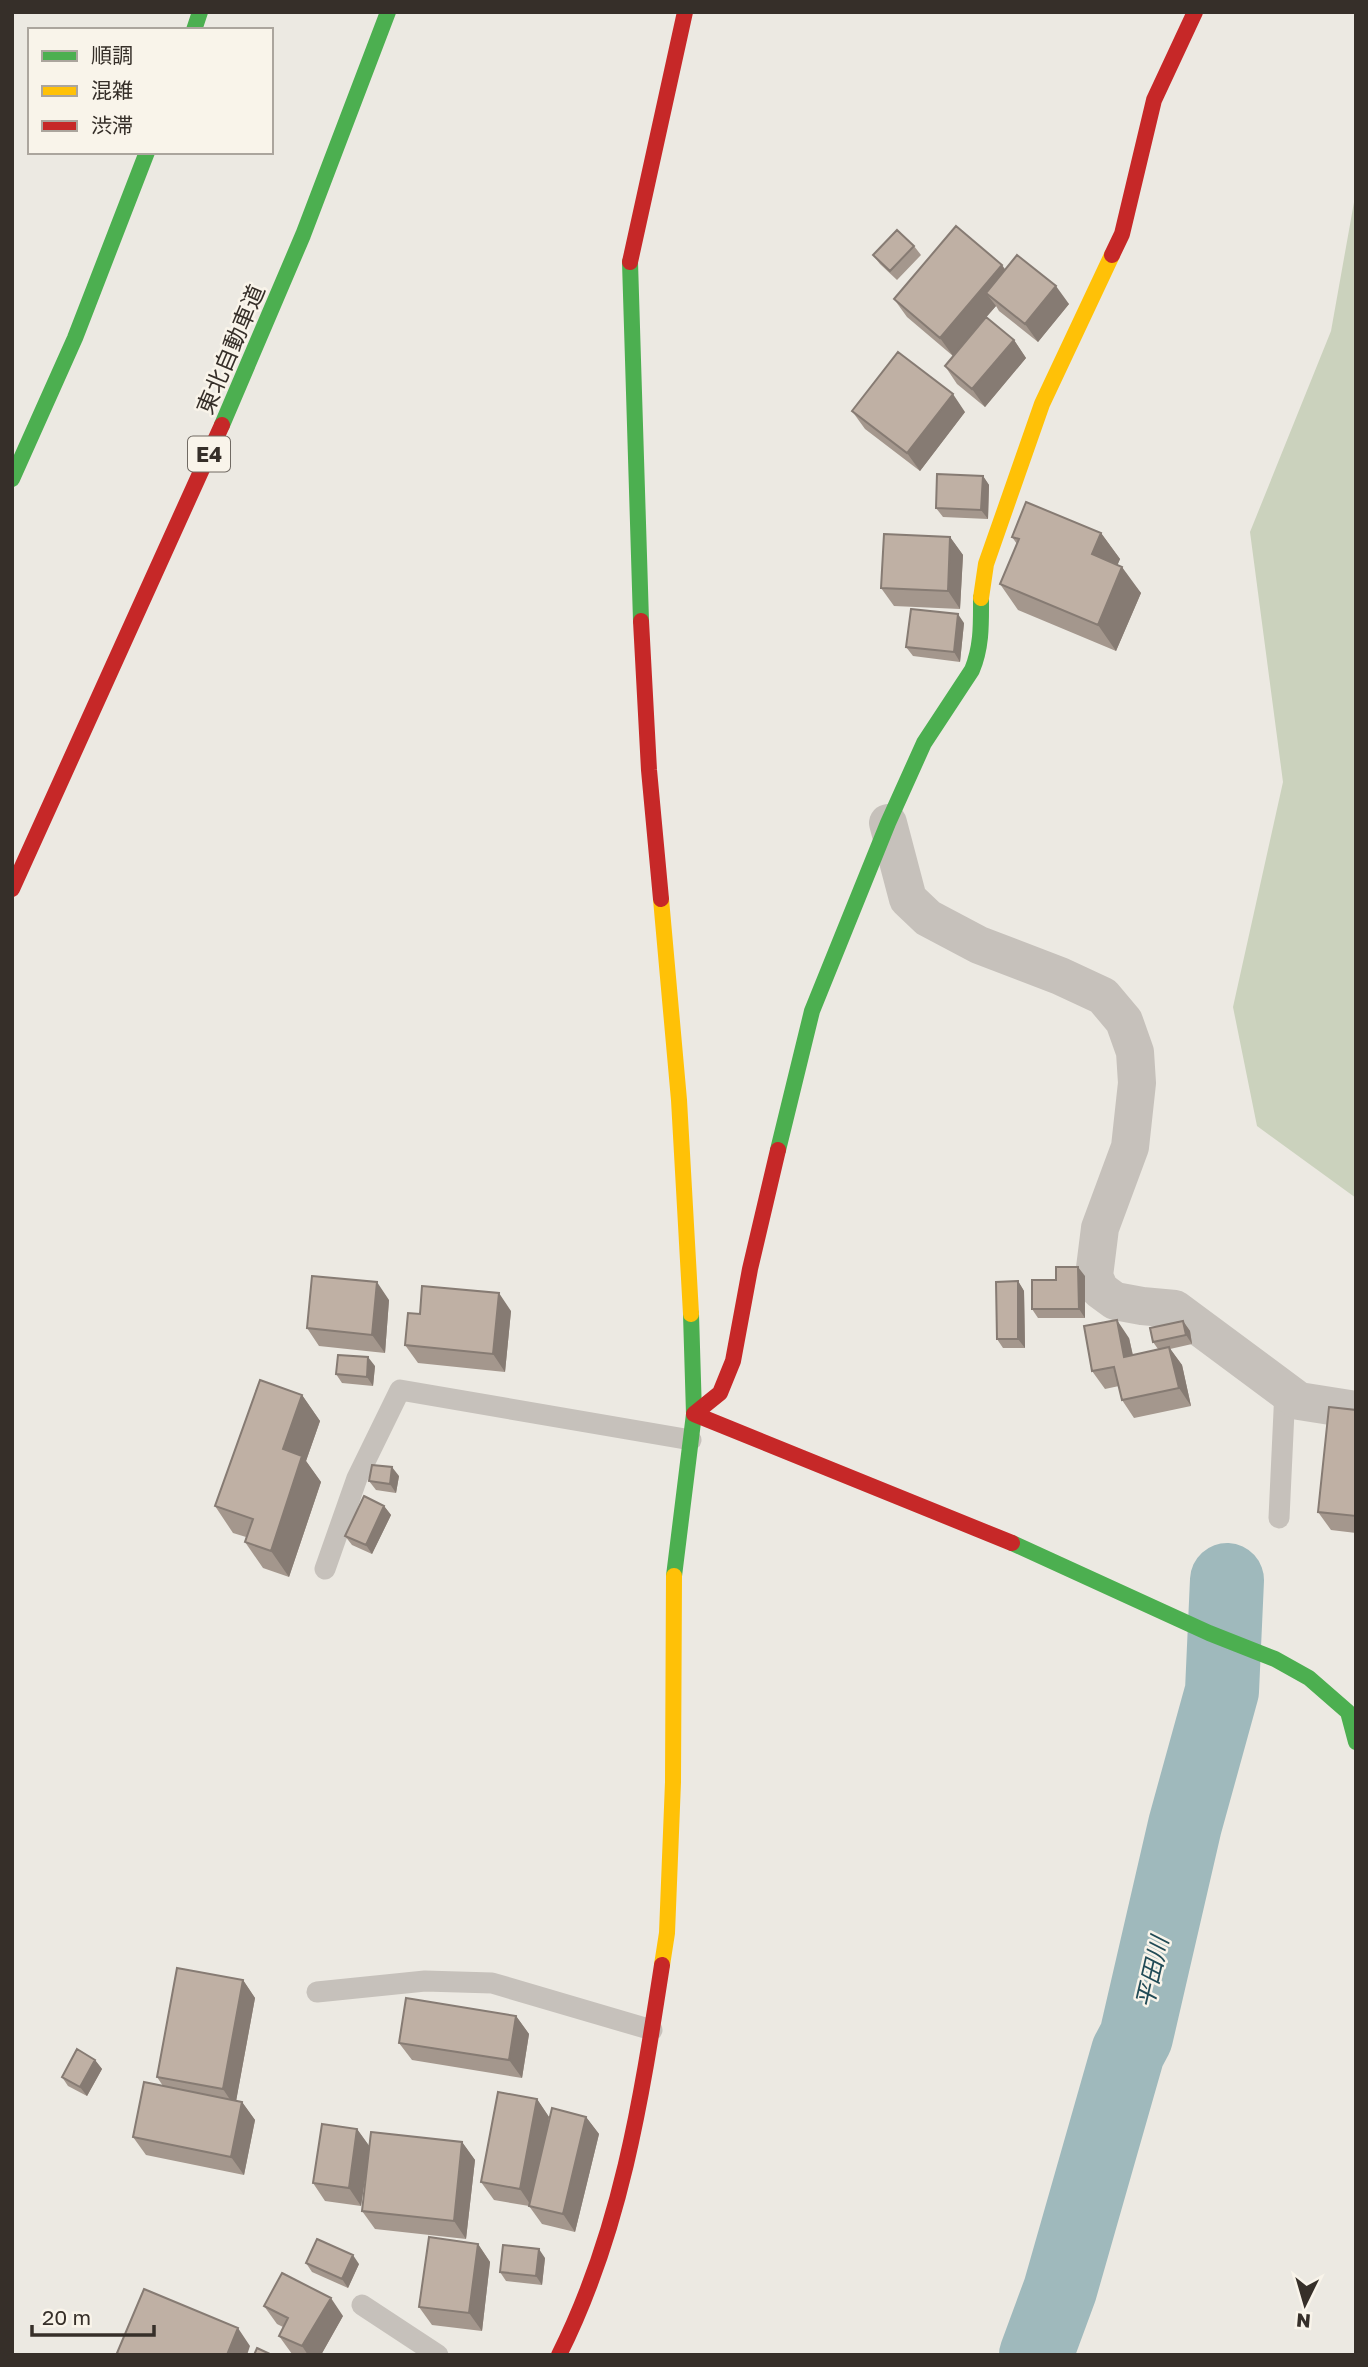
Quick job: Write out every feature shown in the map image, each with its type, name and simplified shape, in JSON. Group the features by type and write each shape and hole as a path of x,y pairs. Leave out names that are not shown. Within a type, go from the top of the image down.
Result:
{"main road":[{"name":"東北自動車道","path":"12,889 243,380 355,104 388,12"},
{"path":"559,2355 575,2323 607,2240 634,2131 667,1933 673,1782 674,1580 694,1414 692,1327 679,1100 649,770 638,555 629,265 685,12"},
{"path":"694,1414 720,1393 733,1361 750,1269 812,1011 888,823 924,743 972,670 977,658 986,564 1042,404 1122,234 1154,100 1195,12"},
{"path":"12,479 75,338 146,154"},
{"path":"694,1414 1020,1547 1209,1633 1275,1659 1309,1678 1348,1712 1356,1742"}],"street":[{"path":"888,823 908,899 928,918 979,945 1060,976 1102,996 1124,1021 1135,1052 1137,1083 1130,1147 1100,1228 1094,1276 1100,1290 1115,1301 1175,1309 1299,1401 1356,1409"}],"lane":[{"path":"325,1569 358,1478 400,1390 691,1440"},
{"path":"1279,1518 1285,1390"},
{"path":"317,1992 425,1981 492,1983 652,2030"},
{"path":"362,2305 438,2355"}],"green space":[{"path":"1356,191 1356,1198 1257,1126 1233,1007 1283,782 1250,532 1331,331"}],"building":[{"path":"956,226 1002,265 940,338 894,299"},
{"path":"897,230 914,246 890,271 873,255"},
{"path":"1017,255 1056,286 1025,324 986,293"},
{"path":"986,317 1014,340 972,389 945,366"},
{"path":"898,352 953,394 907,453 852,411"},
{"path":"937,474 983,476 981,510 936,508"},
{"path":"1026,502 1101,533 1092,554 1122,567 1098,625 1000,584 1019,539 1012,537"},
{"path":"884,534 950,537 948,591 881,588"},
{"path":"911,609 958,614 954,652 906,647"},
{"path":"1056,1267 1078,1267 1079,1309 1032,1309 1032,1280 1056,1280"},
{"path":"312,1276 377,1282 372,1335 307,1328"},
{"path":"1018,1281 1018,1339 997,1339 996,1282"},
{"path":"422,1286 499,1293 493,1354 405,1345 408,1313 420,1314"},
{"path":"1117,1320 1124,1357 1169,1347 1179,1388 1122,1400 1114,1367 1092,1371 1084,1326"},
{"path":"1183,1321 1186,1335 1153,1342 1150,1328"},
{"path":"338,1355 368,1357 367,1377 336,1374"},
{"path":"260,1380 302,1395 283,1449 302,1456 271,1551 245,1542 253,1519 215,1506"},
{"path":"1329,1407 1356,1410 1356,1516 1318,1512"},
{"path":"372,1465 392,1467 390,1484 369,1481"},
{"path":"364,1496 384,1506 366,1545 345,1536"},
{"path":"177,1968 243,1980 223,2089 157,2077"},
{"path":"406,1998 516,2016 509,2060 399,2043"},
{"path":"77,2049 95,2060 80,2087 62,2077"},
{"path":"144,2082 242,2102 231,2157 133,2137"},
{"path":"498,2092 537,2099 520,2189 481,2182"},
{"path":"552,2108 586,2117 563,2214 529,2206"},
{"path":"322,2124 357,2129 349,2188 313,2183"},
{"path":"371,2132 462,2142 454,2221 362,2211"},
{"path":"429,2237 478,2244 469,2313 419,2307"},
{"path":"317,2239 353,2255 342,2279 306,2263"},
{"path":"503,2245 539,2249 536,2276 500,2272"},
{"path":"282,2273 331,2298 302,2346 279,2336 288,2318 264,2306"},
{"path":"144,2289 238,2328 227,2355 117,2353"},
{"path":"257,2348 272,2355 254,2355"}],"waterway":[{"name":"平田川","path":"1036,2355 1060,2290 1128,2052 1136,2037 1185,1825 1222,1691 1227,1580"}],"traffic: fast":[{"path":"195,28 200,12"},
{"path":"222,425 303,235 388,12"},
{"path":"12,479 75,338 146,154"},
{"path":"630,262 641,621"},
{"path":"778,1150 812,1011 888,823 924,743 972,670 979,643 981,598"},
{"path":"674,1576 694,1414 691,1314"},
{"path":"1012,1543 1209,1633 1275,1659 1309,1678 1348,1712 1356,1742"}],"traffic: slow":[{"path":"981,598 986,564 1042,404 1112,255"},
{"path":"661,899 679,1100 691,1314"},
{"path":"662,1965 667,1933 673,1782 674,1576"}],"traffic: jam":[{"path":"630,262 685,12"},
{"path":"1112,255 1122,234 1154,100 1195,12"},
{"path":"12,889 222,425"},
{"path":"641,621 649,770 661,899"},
{"path":"694,1414 720,1393 733,1361 750,1269 778,1150"},
{"path":"694,1414 1012,1543"},
{"path":"559,2355 598,2261 626,2164 646,2066 662,1965"}]}
